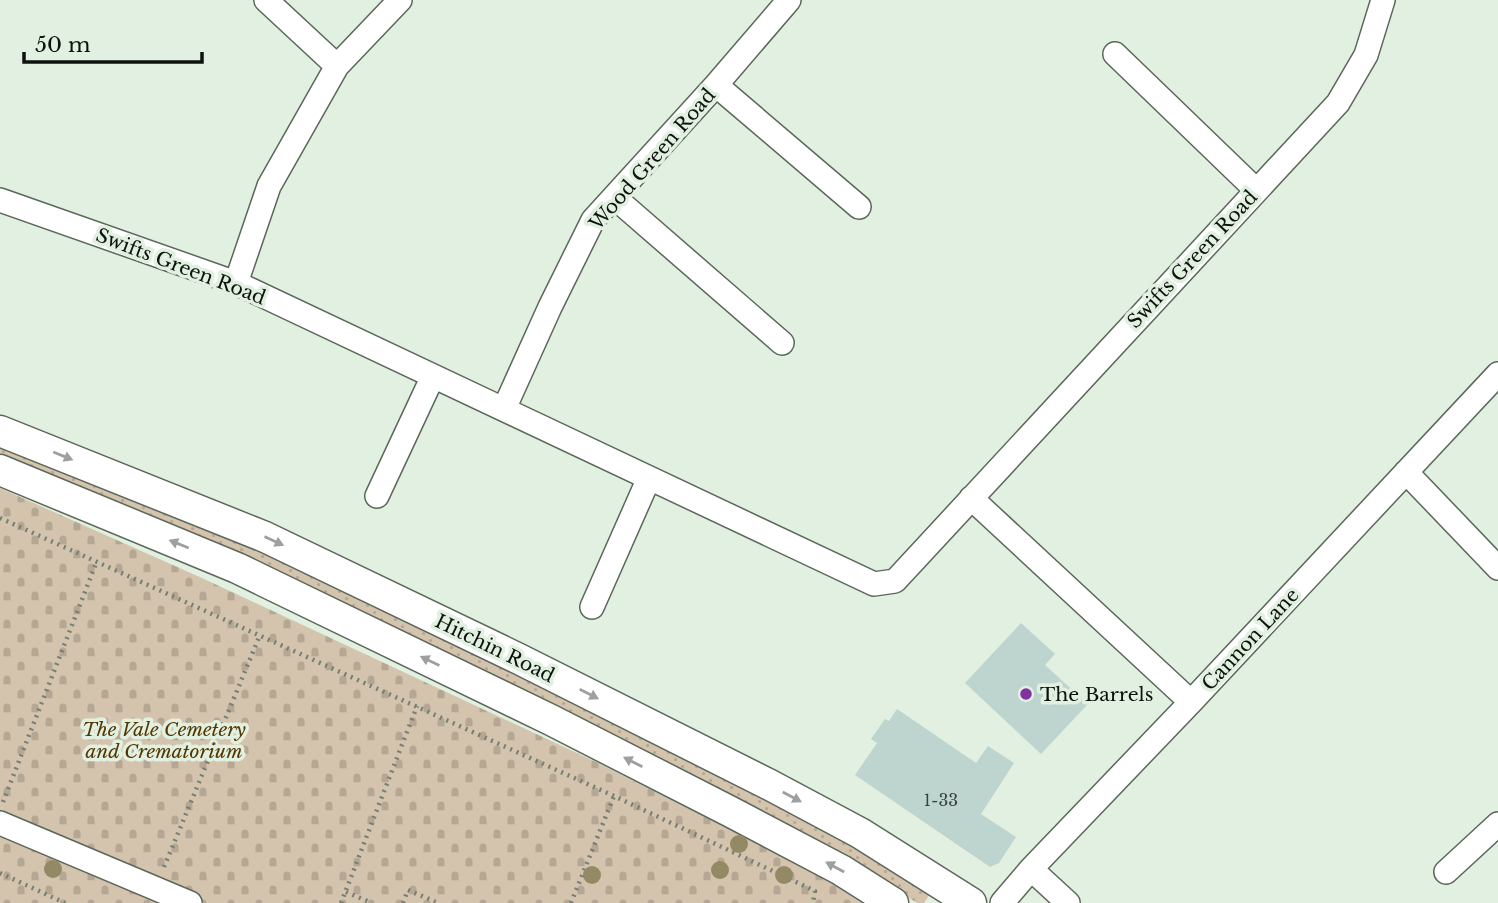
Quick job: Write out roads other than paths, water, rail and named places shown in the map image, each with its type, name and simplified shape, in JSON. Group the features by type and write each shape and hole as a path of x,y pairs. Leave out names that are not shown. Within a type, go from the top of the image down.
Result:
{"main road":[{"name":"Hitchin Road","path":"0,430 265,537 519,659 860,833 971,903"},
{"name":"Hitchin Road","path":"0,470 237,568 300,598 551,720 719,806 841,870 893,903"}],"street":[{"path":"266,0 337,66"},
{"path":"236,283 269,186 337,66 400,0"},
{"name":"Wood Green Road","path":"504,409 593,220 789,0"},
{"name":"Swifts Green Road","path":"0,200 236,283 874,584 895,581 1338,103 1366,55 1382,0"},
{"path":"1115,54 1256,190"},
{"path":"716,85 859,207"},
{"path":"614,197 782,343"},
{"name":"Cannon Lane","path":"1002,903 1031,869 1498,374"},
{"path":"377,496 433,376"},
{"path":"1406,472 1498,568"},
{"path":"592,607 649,478"},
{"path":"971,498 1191,702"},
{"path":"0,823 190,903"},
{"path":"1446,872 1498,824"},
{"path":"1031,869 1068,903"}],"place":[{"name":"The Barrels","path":"1026,694"}],"park label":[{"name":"The Vale Cemetery and Crematorium","path":"164,740"}]}
